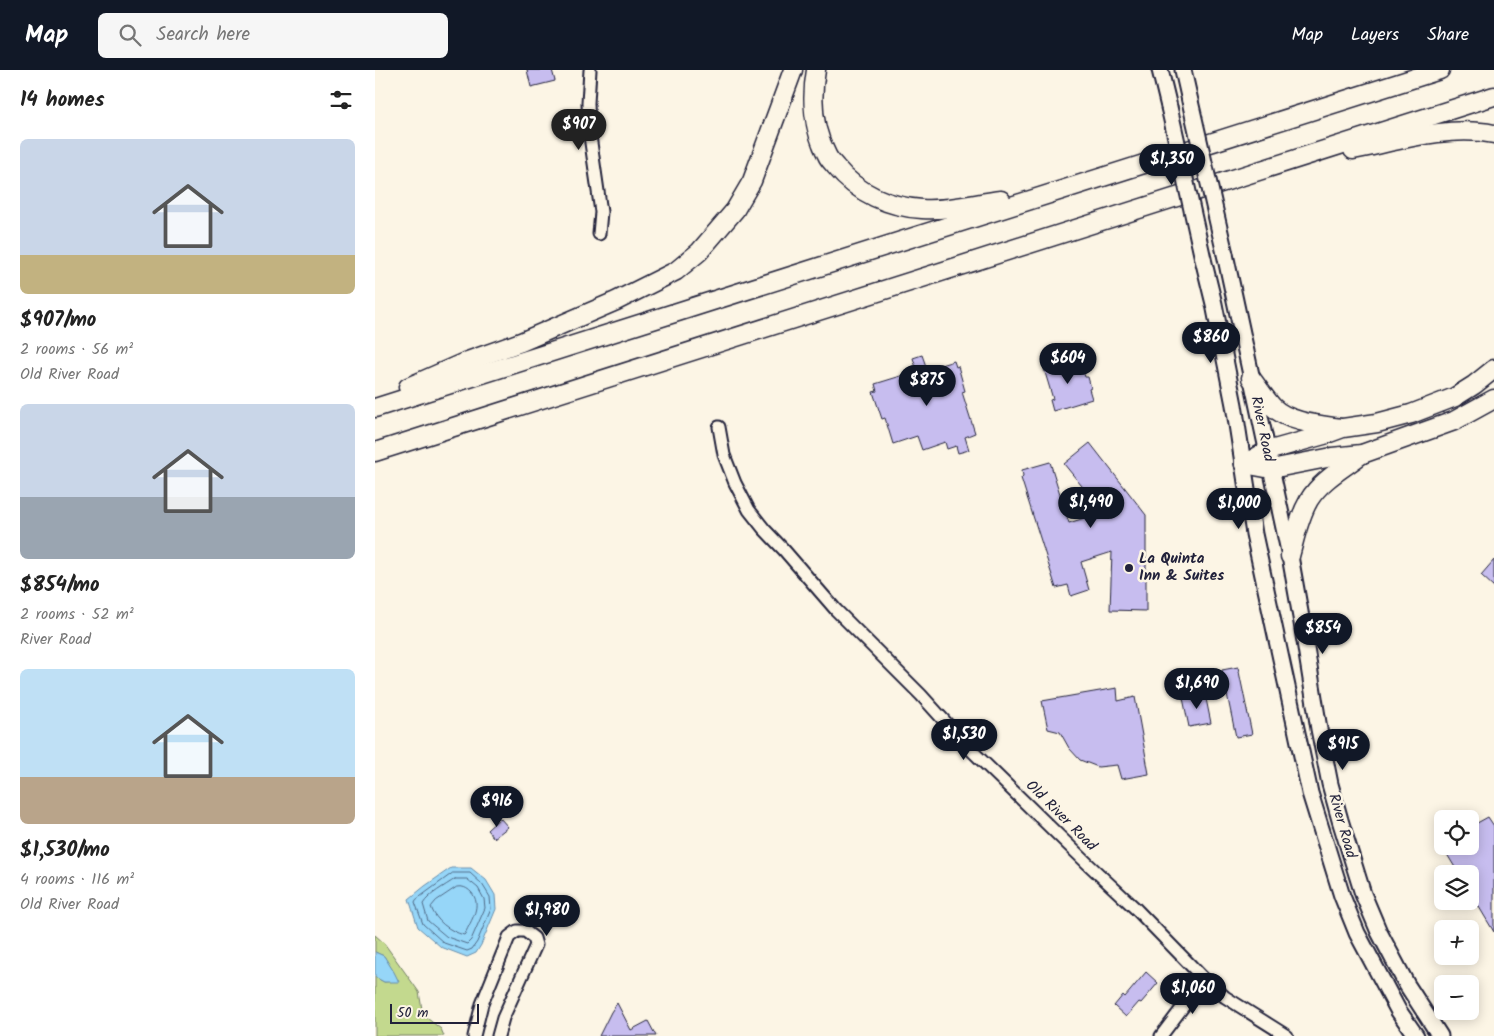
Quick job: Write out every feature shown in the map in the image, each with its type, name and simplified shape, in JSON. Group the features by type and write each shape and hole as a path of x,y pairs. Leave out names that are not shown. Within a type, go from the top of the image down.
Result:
{"highway":[{"path":"375,402 465,362 521,342 616,301 676,271 699,252 723,226 752,181 793,70"},
{"path":"816,70 813,87 813,108 819,135 827,157 841,174 858,188 879,199 900,207 924,210 1054,192"},
{"path":"375,408 1440,70"},
{"path":"375,452 1494,96"},
{"path":"1264,168 1449,131 1481,131 1494,134"},
{"path":"1244,464 1267,451 1343,428 1377,424 1411,414 1455,397 1494,369"},
{"path":"1251,378 1274,408 1294,420 1343,428"},
{"path":"1244,464 1271,469 1332,457 1362,454 1454,421 1494,399"},
{"path":"1290,556 1299,524 1309,500 1326,481 1362,454"}],"main road":[{"name":"River Road","path":"1160,70 1214,304 1235,405 1255,534 1309,793 1342,896 1357,932 1398,1010 1416,1036"},
{"name":"River Road","path":"1183,70 1290,556 1330,784 1363,894 1379,932 1407,985 1440,1036"}],"street":[{"path":"591,70 588,103 589,129 601,212 599,234"},
{"name":"Old River Road","path":"719,427 724,455 735,483 749,510 836,610 921,695 968,747 1141,914 1204,979 1225,997 1287,1036"},
{"path":"474,1036 481,1004 509,937 517,930 525,931 534,938 536,945 503,1018 498,1036"},
{"path":"1161,1036 1204,979"}],"green space":[{"path":"375,935 384,943 419,992 423,1015 441,1029 444,1036 375,1036 375,977 384,982 398,981 384,956 375,952"}],"water":[{"path":"451,868 471,868 486,880 495,895 496,909 481,945 476,953 467,957 441,947 418,927 409,899"},
{"path":"375,952 384,956 399,982 384,982 375,977"}],"building":[{"path":"527,70 552,70 555,81 531,87"},
{"path":"922,355 927,369 954,361 956,367 958,366 965,391 962,392 975,433 965,437 969,450 958,453 956,446 947,449 945,442 922,450 917,436 893,444 885,418 882,419 873,392 877,391 875,384 917,371 913,358"},
{"path":"1079,358 1085,377 1088,377 1092,399 1053,411 1050,400 1053,399 1044,369"},
{"path":"1090,443 1146,515 1146,611 1110,610 1112,552 1081,562 1089,590 1071,596 1068,585 1056,588 1021,478 1023,476 1022,470 1050,462 1069,523 1103,512 1064,464"},
{"path":"1494,560 1494,587 1481,575"},
{"path":"1238,667 1252,734 1236,737 1222,670"},
{"path":"1117,688 1118,701 1135,697 1149,774 1121,779 1117,765 1098,767 1080,760 1069,748 1060,732 1048,729 1042,701"},
{"path":"1205,694 1211,723 1189,727 1183,698"},
{"path":"1488,817 1494,826 1494,932 1479,907 1479,865 1454,865 1447,855 1479,855 1479,822"},
{"path":"500,818 508,827 494,838 487,830"},
{"path":"1146,972 1158,983 1126,1017 1114,1006 1123,995 1125,997"},
{"path":"617,1003 631,1030 648,1021 656,1036 599,1036"}],"place":[{"name":"La Quinta Inn & Suites","path":"1129,568"}]}
